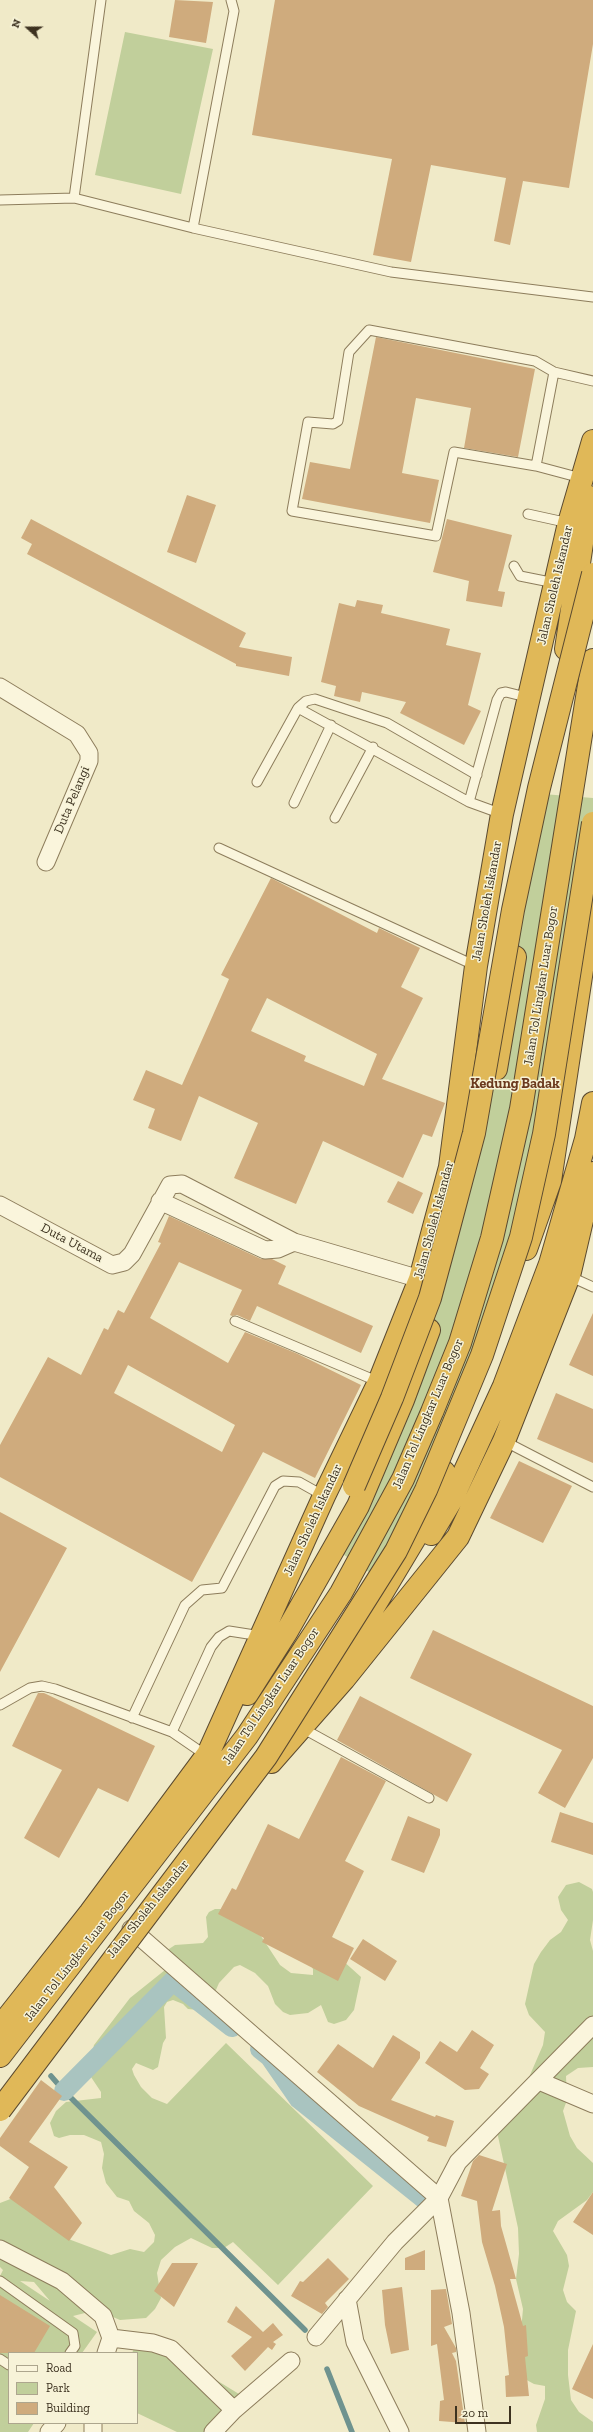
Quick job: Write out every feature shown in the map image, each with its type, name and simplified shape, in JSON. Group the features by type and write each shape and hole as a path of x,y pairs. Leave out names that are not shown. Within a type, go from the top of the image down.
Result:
{"highway":[{"name":"Jalan Sholeh Iskandar","path":"0,2027 90,1913 208,1755 306,1599 358,1506 403,1400 439,1305 484,1133 507,1009 568,642 587,476 593,441"},
{"name":"Jalan Sholeh Iskandar","path":"208,1755 324,1496 379,1382 420,1279 450,1167 476,966 502,814 570,523 587,476"},
{"path":"306,1599 392,1398 430,1298 448,1235 474,1133 513,910 539,788 593,574"},
{"path":"568,642 593,646"},
{"name":"Jalan Tol Lingkar Luar Bogor","path":"0,2056 247,1736 341,1593 403,1479 432,1412 460,1343 492,1238 521,1109 593,660"},
{"name":"Jalan Tol Lingkar Luar Bogor","path":"0,2110 266,1756 396,1552 426,1490 482,1355 521,1237 544,1134 593,823"},
{"name":"Jalan Sholeh Iskandar","path":"300,1727 341,1662 428,1516 550,1181 593,897"},
{"path":"341,1662 403,1583 452,1499 504,1386 550,1264 586,1139 593,1103"},
{"name":"Jalan Sholeh Iskandar","path":"0,2095 131,1929 300,1727 344,1679 458,1537 504,1441 569,1276 593,1173"}],"street":[{"name":"Duta Pelangi","path":"0,688 77,734 89,753 89,761 46,862"},
{"name":"Duta Utama","path":"0,1205 112,1265 124,1262 132,1254 170,1185 182,1184 294,1242 420,1279"},
{"path":"160,1201 265,1250 278,1249 294,1242"},
{"path":"131,1929 439,2198 461,2313 476,2432"},
{"path":"316,2337 395,2242 439,2198 458,2162 593,2025"},
{"path":"539,2081 593,2104"},
{"path":"0,2249 62,2281 103,2316 108,2346 153,2343 171,2349 234,2410"},
{"path":"347,2299 355,2342 400,2432"},
{"path":"213,2432 234,2410 291,2361"},
{"path":"49,2432 56,2424"}],"lane":[{"path":"74,198 101,0"},
{"path":"193,228 234,11 231,0"},
{"path":"0,200 74,198 193,228 391,272 593,297"},
{"path":"587,476 454,452 436,536 292,511 308,422 333,424 338,421 349,352 369,330 535,360 554,372 593,381"},
{"path":"536,466 554,372"},
{"path":"528,514 570,523"},
{"path":"514,566 520,576 555,583"},
{"path":"470,802 497,700 501,693 506,692 530,698"},
{"path":"257,782 298,708 306,701 315,699 387,723 477,775"},
{"path":"298,708 373,747 470,802 502,814"},
{"path":"294,803 331,725"},
{"path":"335,818 373,747"},
{"path":"219,848 476,966"},
{"path":"569,1276 593,1287"},
{"path":"234,1321 379,1382"},
{"path":"504,1441 593,1488"},
{"path":"132,1718 185,1605 202,1590 222,1588 275,1486 283,1481 299,1482 324,1496"},
{"path":"172,1732 211,1647 219,1637 229,1631 261,1636"},
{"path":"0,1705 30,1688 42,1686 56,1688 172,1732 208,1755"},
{"path":"300,1727 429,1798"},
{"path":"0,2281 73,2333 75,2346 71,2352"}],"green space":[{"path":"125,32 213,49 181,194 95,175"},
{"path":"543,794 593,798 593,823 521,1237 379,1579 334,1548 418,1361"},
{"path":"579,1882 592,1889 593,1892 593,1920 590,1940 593,1951 593,2067 578,2068 566,2076 567,2100 563,2111 570,2136 577,2148 593,2163 593,2192 587,2200 558,2221 553,2231 567,2255 569,2266 563,2290 567,2302 576,2311 568,2350 568,2375 571,2400 579,2412 593,2422 593,2432 537,2432 536,2425 545,2399 545,2386 534,2384 523,2378 512,2346 522,2320 523,2309 516,2279 519,2254 518,2228 496,2127 527,2082 543,2045 545,2032 529,2015 525,2004 534,1964 550,1940 561,1932 568,1920 561,1910 558,1897 566,1885"},
{"path":"215,1909 221,1909 261,1936 280,1965 291,1973 313,1975 313,1969 307,1960 341,1959 361,1977 354,2010 346,2020 334,2024 328,2022 321,2005 308,2013 290,2015 283,2012 275,2004 268,1986 255,1973 240,1965 234,1967 219,1983 212,1999 199,2010 188,2009 183,2004 173,2000 167,2002 164,2007 166,2038 163,2043 158,2067 153,2070 136,2063 132,2069 141,2087 152,2098 167,2104 226,2043 373,2186 278,2285 233,2242 224,2248 212,2248 191,2238 175,2247 161,2260 157,2273 161,2298 155,2309 146,2318 120,2320 97,2310 73,2316 97,2332 83,2352 8,2352 8,2424 33,2424 28,2432 0,2432 0,2276 3,2270 0,2267 0,2203 13,2198 71,2240 111,2255 130,2249 144,2252 154,2242 155,2235 149,2223 134,2211 129,2201 117,2197 106,2183 102,2168 104,2154 101,2142 84,2135 70,2135 59,2138 54,2136 50,2123 56,2111 66,2102 101,2098 101,2092 91,2077 89,2065 94,2045 130,1998 165,1970 169,1949 175,1945 203,1943 208,1937 206,1917 209,1912","holes":["20,2281 34,2282 50,2301"]},
{"path":"141,2334 239,2394 214,2432 177,2432 138,2413 138,2352 132,2352"}],"building":[{"path":"175,0 213,2 206,43 169,37"},
{"path":"275,0 593,0 593,44 569,188 523,181 510,245 494,241 506,178 431,165 411,262 373,255 392,159 252,135"},
{"path":"376,337 535,369 518,457 464,448 471,408 416,398 402,473 439,480 430,523 302,499 310,462 350,469"},
{"path":"187,495 216,505 196,563 167,552"},
{"path":"31,519 246,633 239,647 292,657 289,676 236,666 236,664 27,554 32,544 21,538"},
{"path":"447,519 512,535 498,591 505,592 502,607 466,601 469,581 433,572"},
{"path":"357,600 383,605 381,613 450,629 446,645 481,653 468,705 481,711 464,745 400,713 406,702 362,692 360,702 334,696 336,686 321,682 339,603 355,607"},
{"path":"271,878 377,933 379,928 420,948 401,987 423,998 382,1079 445,1103 432,1137 423,1134 403,1178 323,1141 296,1204 234,1178 258,1123 199,1096 181,1141 148,1128 155,1109 133,1100 146,1070 182,1085 229,979 221,975","holes":["267,998 377,1054 364,1086 304,1061 306,1056 251,1031"]},
{"path":"398,1181 423,1193 413,1214 387,1202"},
{"path":"169,1216 261,1259 272,1259 286,1266 278,1284 373,1326 361,1353 257,1306 250,1321 237,1315 232,1316 230,1315 242,1290 179,1262 150,1318 228,1363 245,1332 298,1354 361,1385 315,1478 263,1452 192,1582 0,1477 0,1445 48,1357 81,1375 104,1328 108,1330 118,1310 124,1313 161,1243 158,1242","holes":["128,1365 235,1425 222,1452 114,1393"]},
{"path":"593,1313 593,1376 569,1365"},
{"path":"556,1393 593,1409 593,1463 537,1439"},
{"path":"519,1461 572,1486 543,1543 490,1518"},
{"path":"0,1512 67,1548 0,1672"},
{"path":"433,1630 593,1706 593,1758 565,1808 538,1793 562,1750 410,1678"},
{"path":"38,1693 44,1693 155,1746 128,1802 98,1788 59,1858 24,1838 62,1770 12,1746"},
{"path":"360,1696 472,1754 447,1802 337,1740"},
{"path":"341,1757 386,1781 345,1861 364,1871 332,1937 354,1948 338,1981 262,1942 264,1938 218,1914 232,1888 236,1890 268,1824 299,1839"},
{"path":"560,1812 593,1823 593,1855 551,1842"},
{"path":"408,1816 440,1829 440,1835 424,1873 391,1860"},
{"path":"363,1939 397,1961 385,1981 350,1959"},
{"path":"472,2030 494,2045 480,2068 489,2074 479,2089 465,2090 425,2063 440,2041 457,2052"},
{"path":"393,2035 420,2052 420,2058 391,2100 435,2117 436,2115 454,2121 446,2147 427,2141 429,2137 359,2106 317,2072 338,2044 373,2068"},
{"path":"41,2080 62,2096 29,2142 68,2167 54,2187 82,2223 69,2241 9,2198 29,2167 0,2146 0,2138"},
{"path":"479,2155 507,2164 492,2211 500,2210 501,2226 516,2279 510,2279 523,2326 526,2325 528,2356 525,2357 529,2396 506,2397 505,2376 509,2375 504,2327 495,2286 482,2242 477,2201 461,2196 473,2161"},
{"path":"593,2192 593,2235 573,2222"},
{"path":"425,2250 425,2270 405,2270 405,2258"},
{"path":"328,2258 349,2279 325,2303 328,2307 322,2314 291,2296 300,2281 303,2282"},
{"path":"172,2263 198,2263 174,2307 154,2291"},
{"path":"402,2287 409,2350 391,2354 385,2325 382,2290"},
{"path":"446,2289 452,2324 444,2327 456,2348 456,2352 452,2353 456,2361 465,2423 439,2421 440,2401 444,2400 437,2344 431,2346 431,2290"},
{"path":"0,2295 50,2326 35,2352 0,2353"},
{"path":"236,2306 263,2332 273,2323 283,2335 273,2342 276,2344 272,2350 268,2347 245,2371 231,2356 252,2337 227,2322"},
{"path":"593,2344 593,2399 572,2389"}],"waterway":[{"path":"64,2091 173,1981 232,2027"},
{"path":"260,2049 270,2057 299,2099 423,2198"},
{"path":"51,2076 64,2091 305,2330"},
{"path":"327,2369 352,2432"}],"district":[{"name":"Kedung Badak","path":"515,1084"}]}
